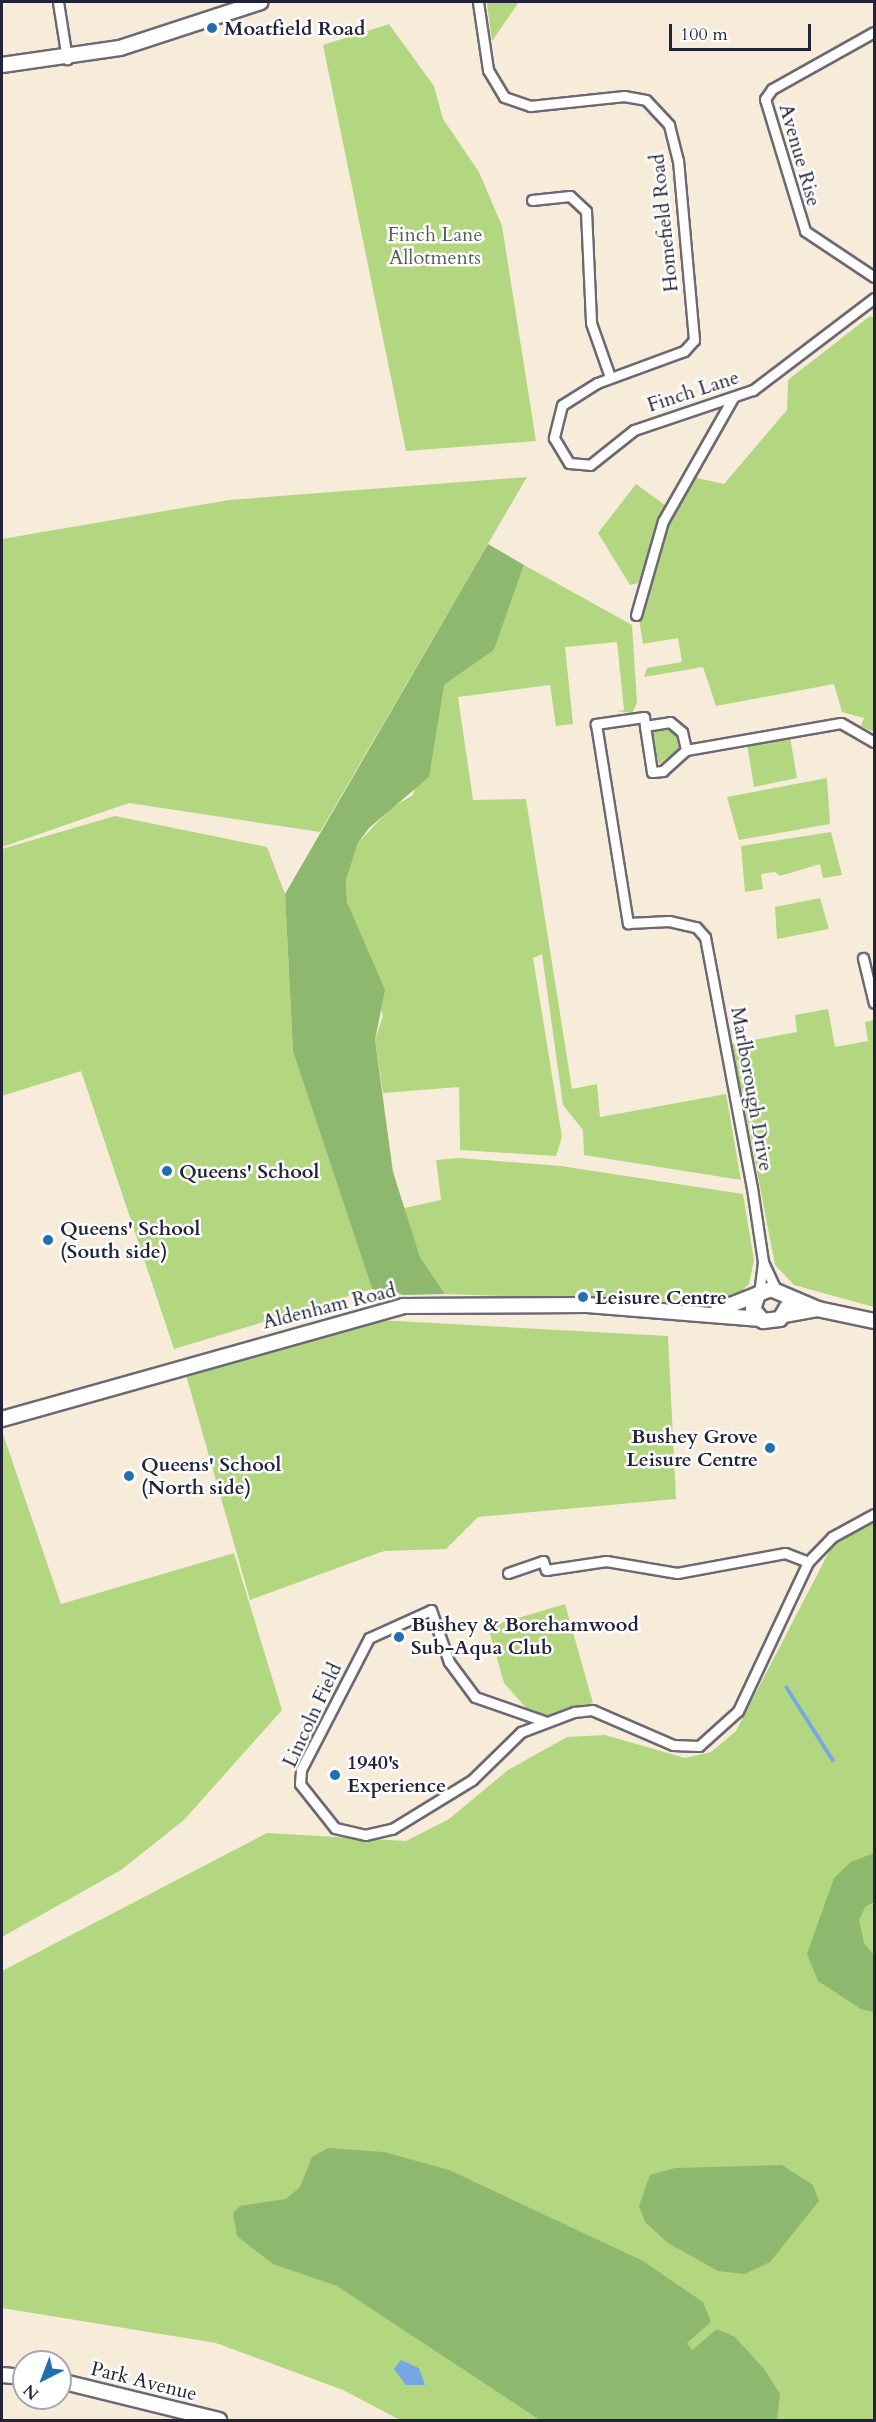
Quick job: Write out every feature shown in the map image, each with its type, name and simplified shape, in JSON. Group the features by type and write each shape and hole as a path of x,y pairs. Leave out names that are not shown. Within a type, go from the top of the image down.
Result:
{"main road":[{"path":"2,65 67,59 261,2"},
{"path":"778,1291 787,1304 784,1315"},
{"path":"818,1309 784,1315 772,1322 760,1319 753,1309 758,1294 778,1291 818,1309 874,1321"},
{"name":"Aldenham Road","path":"713,1312 758,1294"},
{"name":"Aldenham Road","path":"2,1419 395,1307 494,1303 713,1312 760,1319"},
{"name":"Park Avenue","path":"72,2384 219,2421"}],"street":[{"path":"58,2 67,59"},
{"name":"Homefield Road","path":"478,2 491,80 509,100 530,106 633,96 652,103 669,124 681,178 684,260 696,335 680,354 610,377 569,399 555,420 560,452 577,467"},
{"name":"Avenue Rise","path":"874,32 772,88 765,99 804,231 874,277"},
{"path":"532,200 566,195 586,211 591,322 610,377"},
{"name":"Finch Lane","path":"577,467 590,465 634,430 732,398 771,380 874,298"},
{"path":"636,615 663,521 732,398"},
{"path":"686,750 678,726 670,722 644,722 652,772 663,771 686,750 841,723 874,742"},
{"name":"Marlborough Drive","path":"644,722 596,724 628,923 669,921 696,927 705,938 762,1262 758,1294"},
{"path":"863,958 874,1003"},
{"name":"Marlborough Drive","path":"762,1262 778,1291"},
{"name":"Lincoln Field","path":"544,1721 475,1697 449,1662 431,1610 369,1638 301,1770 300,1784 335,1828 382,1832 472,1780 521,1732 544,1721 592,1710 674,1745 699,1746 711,1739 738,1711 808,1562 832,1537 874,1514"},
{"path":"508,1573 543,1561 546,1570 606,1561 677,1573 785,1553 808,1562"}],"green space":[{"path":"489,2 519,2 492,41 487,4"},
{"name":"Finch Lane Allotments","path":"389,24 434,86 443,119 479,172 502,226 536,441 406,451 323,45"},
{"path":"870,316 874,318 874,732 861,726 864,718 842,712 834,684 716,706 703,667 644,677 647,668 682,662 678,638 643,644 639,619 663,534 679,499 693,477 724,484 787,410 788,380"},
{"path":"527,477 320,832 129,803 2,847 2,539 229,500"},
{"path":"636,484 666,506 638,583 630,585 598,533"},
{"path":"488,544 524,565 494,650 444,685 429,777 369,828 358,843 346,880 347,902 385,990 375,1040 393,1172 420,1257 445,1294 404,1295 372,1289 293,1052 285,894"},
{"path":"524,565 632,625 637,703 632,713 617,711 624,710 617,642 565,647 573,724 556,726 550,685 458,697 473,800 526,799 572,1089 597,1084 600,1117 726,1094 741,1180 584,1155 583,1130 563,1105 542,954 533,958 562,1137 556,1156 460,1150 459,1087 383,1093 375,1040 383,1016 347,901 346,880 358,843 391,808 413,795 444,685 494,650"},
{"path":"671,727 677,729 681,748 659,764 651,732"},
{"path":"790,737 797,778 754,787 747,744"},
{"path":"827,778 830,824 739,840 727,797"},
{"name":"Queens' School","path":"115,816 267,847 285,894 293,1052 372,1289 174,1349 81,1071 2,1096 2,849"},
{"path":"831,832 842,875 823,878 820,864 780,876 775,872 761,874 763,889 745,892 741,846"},
{"path":"820,898 829,929 777,939 775,907"},
{"path":"828,1009 835,1047 868,1041 865,1022 874,1020 874,1307 794,1285 775,1265 745,1109 758,1102 756,1093 741,1092 732,1044 797,1032 795,1015"},
{"path":"459,1158 561,1166 743,1194 754,1260 749,1284 735,1297 701,1303 445,1294 420,1257 404,1208 441,1200 436,1160"},
{"path":"379,1320 668,1336 676,1499 478,1517 446,1549 384,1551 250,1600 186,1375"},
{"path":"2,1431 61,1604 234,1553 282,1710 184,1820 121,1870 2,1937"},
{"path":"874,1523 874,2420 400,2420 343,2390 216,2343 2,2308 2,1971 267,1833 406,1841 449,1819 508,1770 567,1737 605,1735 685,1758 711,1752 736,1731 833,1544"},
{"path":"565,1604 593,1703 536,1719 504,1683 488,1627"},
{"path":"874,1853 874,1902 865,1907 859,1920 864,1943 874,1955 874,2012 861,2009 818,1981 807,1954 834,1878 851,1862"},
{"path":"328,2148 384,2152 449,2170 643,2261 703,2302 711,2322 687,2343 692,2350 717,2329 735,2337 764,2369 780,2394 777,2420 540,2420 337,2286 273,2264 237,2236 233,2213 240,2206 286,2199 300,2187 312,2157"},
{"path":"782,2165 813,2185 819,2201 770,2262 745,2274 718,2271 668,2243 645,2222 639,2206 650,2175 676,2168"}],"water":[{"path":"787,1685 835,1760 832,1763 784,1687"},
{"path":"401,2360 419,2368 425,2385 406,2385 394,2369"}],"place":[{"name":"Moatfield Road","path":"212,28"},
{"name":"Queens' School","path":"167,1171"},
{"name":"Queens' School (South side)","path":"48,1240"},
{"name":"Leisure Centre","path":"583,1297"},
{"name":"Bushey Grove Leisure Centre","path":"770,1448"},
{"name":"Queens' School (North side)","path":"129,1476"},
{"name":"Bushey & Borehamwood Sub-Aqua Club","path":"399,1637"},
{"name":"1940's Experience","path":"335,1775"}]}
